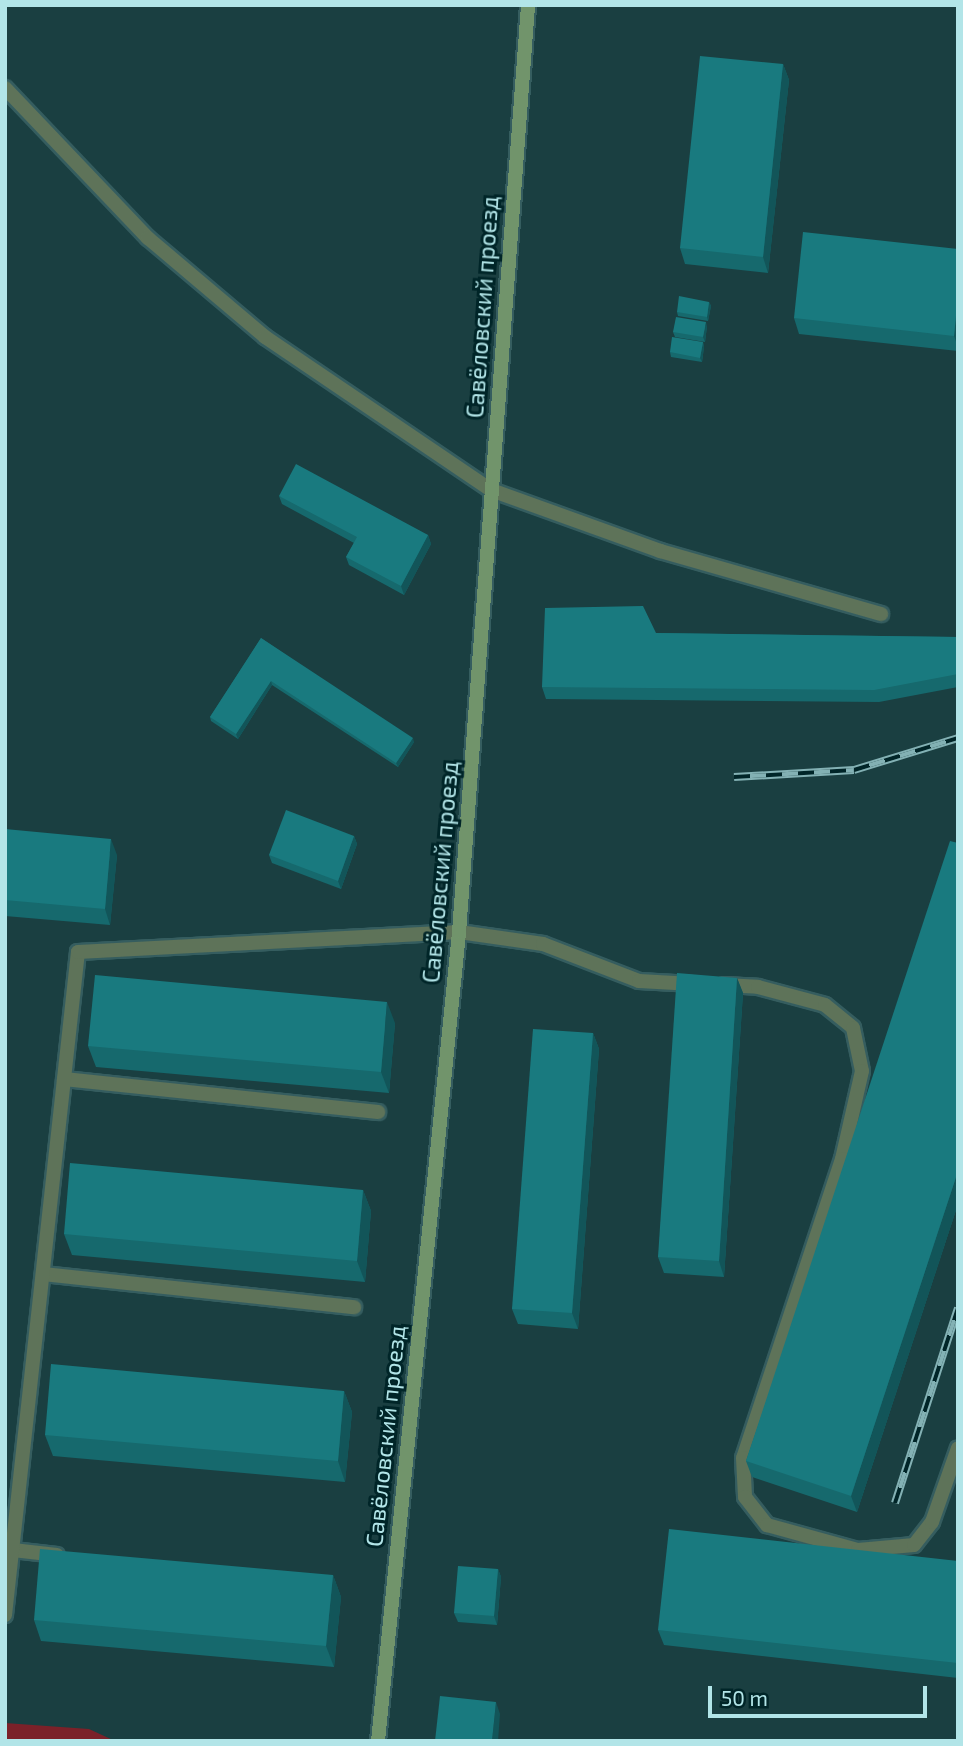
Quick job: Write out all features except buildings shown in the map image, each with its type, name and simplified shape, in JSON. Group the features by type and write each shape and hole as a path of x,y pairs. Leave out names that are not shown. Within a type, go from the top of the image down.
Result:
{"main road":[{"name":"Савёловский проезд","path":"377,1741 459,932 528,5"}],"street":[{"path":"5,88 148,238 265,337 491,490 660,551 881,614"},
{"path":"5,1615 78,952 459,932 542,944 639,981 758,987 825,1005 853,1028 862,1071 842,1159 743,1458 745,1497 767,1525 858,1550 915,1545 932,1522 958,1448"},
{"path":"64,1079 378,1112"},
{"path":"43,1274 354,1307"},
{"path":"13,1550 79,1557"}],"shaded area":[{"path":"5,1723 89,1729 115,1741 5,1741"}],"railway":[{"path":"734,777 854,770 958,738"},
{"path":"895,1503 958,1308"}]}
